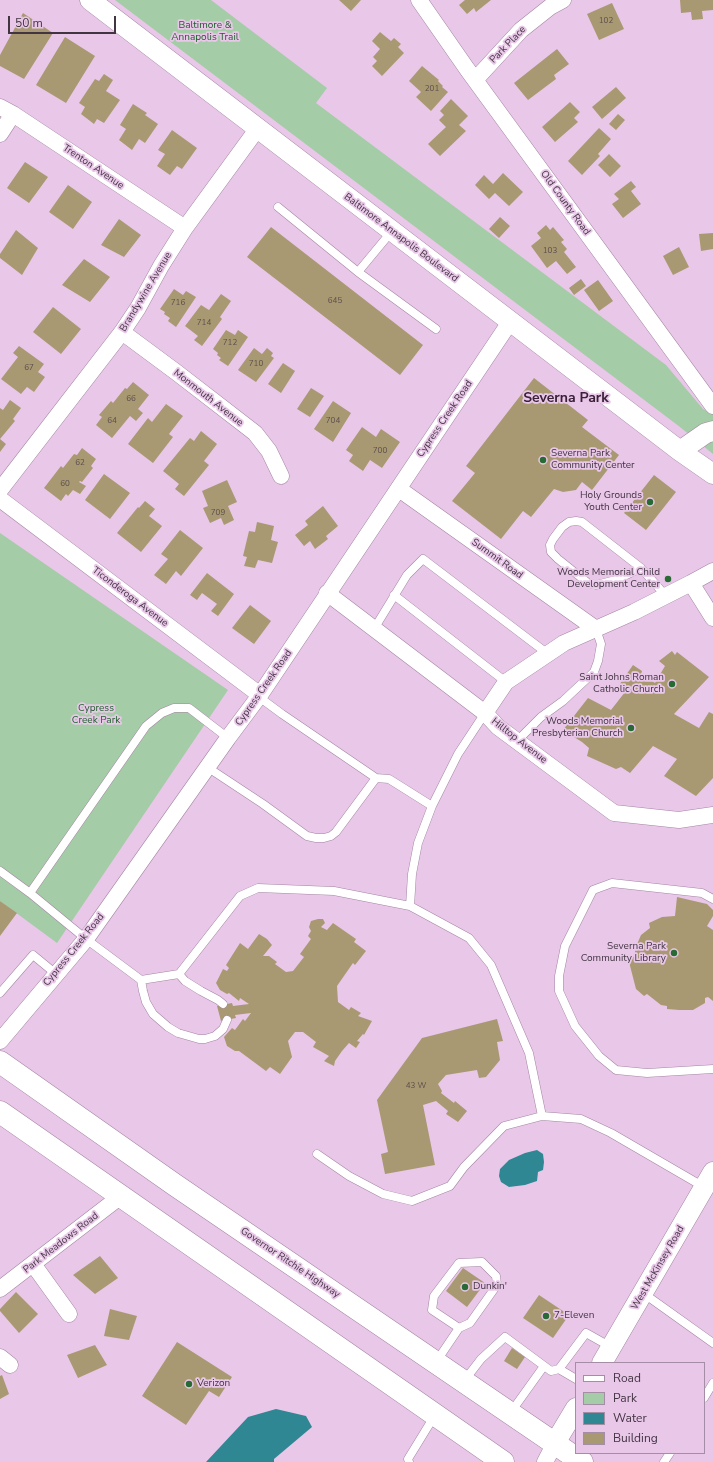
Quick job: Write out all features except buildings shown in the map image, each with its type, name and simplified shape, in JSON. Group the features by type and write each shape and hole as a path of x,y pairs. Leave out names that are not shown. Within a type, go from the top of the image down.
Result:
{"highway":[{"name":"Governor Ritchie Highway","path":"0,1062 195,1198 582,1462"},
{"path":"0,1112 435,1415 497,1461"}],"street":[{"name":"Baltimore Annapolis Boulevard","path":"90,0 510,322 680,451 713,474"},
{"name":"Old County Road","path":"419,0 475,80 713,406"},
{"name":"Park Place","path":"475,80 521,30 550,7 563,0"},
{"path":"0,134 6,110"},
{"name":"Trenton Avenue","path":"6,110 185,228"},
{"name":"Brandywine Avenue","path":"0,490 122,332 138,308 161,266 185,228 258,128"},
{"name":"Cypress Creek Road","path":"0,1041 86,939 207,767 260,696 510,322"},
{"name":"Monmouth Avenue","path":"122,332 255,434 269,451 281,476"},
{"path":"680,451 706,433 713,431"},
{"name":"Summit Road","path":"399,489 596,629"},
{"name":"Ticonderoga Avenue","path":"0,499 260,696"},
{"name":"Hilltop Avenue","path":"713,571 634,612 564,643 506,682 485,713 498,727 614,813 679,820 713,815"},
{"path":"691,583 713,618"},
{"path":"328,594 485,713"},
{"name":"West McKinsey Road","path":"607,1355 709,1180"},
{"name":"Park Meadows Road","path":"0,1290 121,1196"},
{"path":"32,1264 69,1314"},
{"path":"545,1462 575,1410"}],"lane":[{"path":"278,208 358,272 436,329"},
{"path":"358,272 392,231"},
{"path":"641,568 616,580 596,585 588,583 558,559 552,552 550,545 562,527 569,522 582,522 641,568 666,596"},
{"path":"374,629 406,575 423,559 548,654"},
{"path":"394,595 506,682"},
{"path":"517,741 541,717 563,701 594,672 601,644 596,629"},
{"path":"260,696 282,714 376,778 389,779 432,806"},
{"path":"30,893 146,726 162,713 174,708 189,708 228,738"},
{"path":"410,906 412,874 418,843 432,806 458,754 485,713"},
{"path":"207,767 263,804 307,836 316,838 331,836 336,832 376,778"},
{"path":"0,871 30,893 86,939 141,980 146,1002 153,1014 168,1027 178,1033 199,1039 205,1039 215,1036 223,1029 227,1020"},
{"path":"713,899 702,893 612,883 593,890 565,946 559,976 559,992 575,1026 599,1056 616,1070 647,1073 713,1069"},
{"path":"141,980 179,974 240,896 258,888 334,891 410,906 469,938 491,965 529,1053 542,1116"},
{"path":"0,993 33,955 56,974"},
{"path":"179,974 185,981 223,1004"},
{"path":"317,1154 349,1176 383,1194 412,1201 450,1186 464,1167 504,1126 542,1116 581,1119 709,1180"},
{"path":"435,1362 459,1328 470,1323 497,1285 496,1276 482,1262 459,1264 434,1296 432,1310 459,1328"},
{"path":"643,1293 713,1343"},
{"path":"559,1369 586,1333 607,1355"},
{"path":"464,1382 481,1359 505,1337 544,1366 551,1370 559,1369 575,1378"},
{"path":"510,1413 544,1366"},
{"path":"705,1396 713,1383"},
{"path":"705,1384 705,1396"},
{"path":"409,1462 408,1459 435,1415"}],"green space":[{"name":"Baltimore & Annapolis Trail","path":"115,0 211,0 327,88 316,103 666,365 703,409 713,414 713,454 680,427"},
{"name":"Cypress Creek Park","path":"0,533 228,690 57,943 0,901"}],"water":[{"path":"537,1150 543,1154 544,1162 543,1170 538,1172 537,1181 525,1185 509,1187 501,1182 499,1176 500,1169 509,1160 525,1153"},
{"path":"276,1409 306,1416 312,1427 274,1459 274,1462 206,1462 248,1417"}],"place":[{"name":"Severna Park Community Center","path":"543,460"},
{"name":"Holy Grounds Youth Center","path":"650,502"},
{"name":"Woods Memorial Child Development Center","path":"668,579"},
{"name":"Saint Johns Roman Catholic Church","path":"672,684"},
{"name":"Woods Memorial Presbyterian Church","path":"631,728"},
{"name":"Severna Park Community Library","path":"674,953"},
{"name":"Dunkin'","path":"465,1287"},
{"name":"7-Eleven","path":"546,1316"},
{"name":"Verizon","path":"189,1384"}],"district":[{"name":"Severna Park","path":"566,399"}]}
